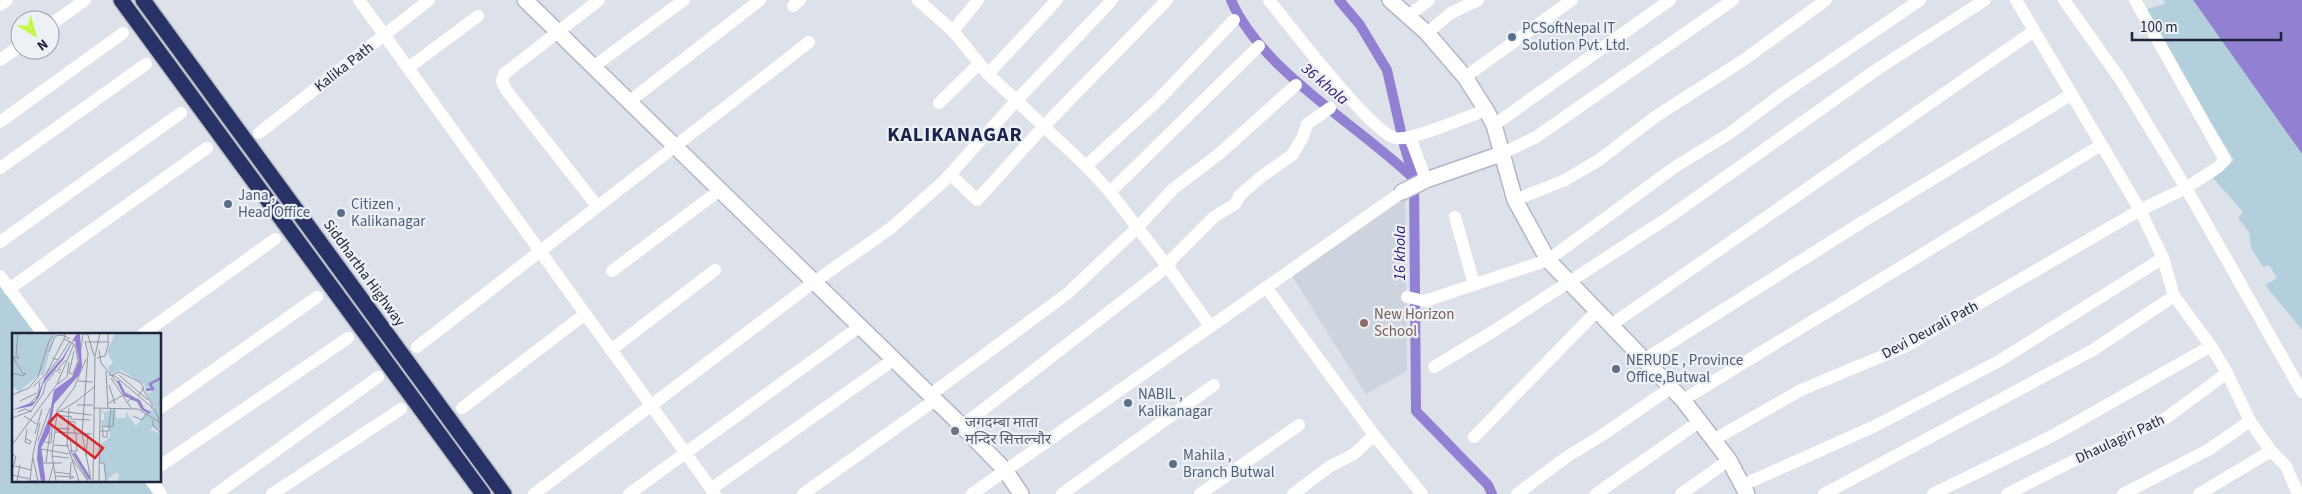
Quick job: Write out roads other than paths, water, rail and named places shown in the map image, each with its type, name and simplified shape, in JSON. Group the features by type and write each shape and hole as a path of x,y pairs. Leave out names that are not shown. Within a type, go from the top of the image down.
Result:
{"highway":[{"path":"121,0 483,494"},
{"name":"Siddhartha Highway","path":"143,0 504,494"}],"street":[{"path":"0,5 7,0"},
{"path":"60,18 85,0"},
{"path":"359,0 713,492 893,360"},
{"name":"Kalika Path","path":"259,133 429,0"},
{"path":"526,0 962,426 1006,470 1021,494"},
{"path":"597,206 506,90 502,81 504,74 599,0"},
{"path":"593,67 684,0"},
{"path":"630,101 760,0"},
{"path":"918,0 953,31 988,74 1086,166 1110,192 1168,267 1210,326"},
{"path":"953,31 978,0"},
{"path":"988,74 1057,0"},
{"path":"534,494 814,282 891,228 950,174 1112,0"},
{"path":"950,174 977,200 1044,126 1168,0"},
{"path":"1269,0 1348,96 1378,126 1394,138 1410,137 1486,110"},
{"path":"1390,0 1427,33 1465,77 1486,110 1494,125 1515,200 1548,260 1596,312 1672,387 1715,439 1745,490 1877,425 1999,361 2163,258"},
{"path":"1407,17 1429,0"},
{"path":"1427,33 1451,13 1478,0"},
{"path":"1465,77 1572,0"},
{"path":"1494,125 1670,0"},
{"path":"972,494 1402,192 1423,181 1501,154 1536,137 1733,0"},
{"path":"1515,200 1565,180 1599,160 1655,117 1745,59 1826,0"},
{"path":"1407,297 1425,301 1548,260 1675,167 1730,133 1782,94 1920,0"},
{"path":"1434,368 1669,216 1879,68 1985,0"},
{"path":"2016,0 2140,210 2163,258 2174,296 2211,346 2250,421 2271,451 2286,466 2298,494"},
{"path":"2064,0 2120,79 2186,188 2302,392"},
{"name":"Devi Deurali Path","path":"1715,439 1801,390 1904,347 2140,210 2186,188 2225,160 2135,0"},
{"path":"408,68 478,16"},
{"path":"1086,166 1158,100 1234,20"},
{"path":"1610,325 2034,31"},
{"path":"0,122 123,32"},
{"path":"417,347 809,42"},
{"path":"1110,192 1259,46"},
{"path":"0,168 146,64"},
{"path":"939,103 979,64"},
{"path":"803,494 933,398 1068,293 1137,228 1173,188 1219,154 1296,85"},
{"path":"1645,359 1858,224 2072,94"},
{"path":"962,426 1168,267 1172,259 1214,217 1235,204 1240,196 1261,177 1292,155 1303,138 1307,124 1330,108"},
{"path":"0,242 181,113"},
{"path":"1410,137 1423,181"},
{"path":"1683,400 2101,145"},
{"path":"9,289 207,148"},
{"path":"612,271 720,190"},
{"path":"1455,217 1474,284"},
{"path":"144,333 276,239"},
{"path":"612,350 715,270"},
{"path":"0,276 42,333"},
{"path":"1266,287 1374,435 1422,494"},
{"path":"1824,494 2093,350 2174,296"},
{"path":"161,407 317,297"},
{"path":"1474,437 1596,312"},
{"path":"462,408 585,314"},
{"path":"629,494 859,327"},
{"path":"161,465 348,338"},
{"path":"1933,494 2052,436 2211,346"},
{"name":"Dhaulagiri Path","path":"2007,494 2166,418 2227,374"},
{"path":"216,494 378,377"},
{"path":"1062,494 1214,385"},
{"path":"1517,494 1568,456 1604,434 1672,387"},
{"path":"272,494 401,409"},
{"path":"1596,494 1700,421"},
{"path":"2123,494 2208,450 2250,421"},
{"path":"1200,494 1299,425"},
{"path":"1293,494 1330,467 1354,454 1374,435"},
{"path":"2199,494 2271,451"},
{"path":"1681,494 1729,460"},
{"path":"152,482 161,494"}],"waterway":[{"name":"36 khola","path":"1231,0 1245,25 1264,50 1287,73 1413,178"},
{"name":"16 khola","path":"1339,0 1360,25 1387,70 1404,145 1414,178 1416,411 1488,485 1492,494"}],"place":[{"name":"PCSoftNepal IT Solution Pvt. Ltd.","path":"1512,37"},
{"name":"Jana , Head Office","path":"228,204"},
{"name":"Citizen , Kalikanagar","path":"341,213"},
{"name":"New Horizon School","path":"1364,323"},
{"name":"NERUDE , Province Office,Butwal","path":"1616,369"},
{"name":"NABIL , Kalikanagar","path":"1128,403"},
{"name":"जगदम्बा माता मन्दिर सित्तल्चौर","path":"955,431"},
{"name":"Mahila , Branch Butwal","path":"1173,464"}],"district":[{"name":"KALIKANAGAR","path":"955,135"}]}
